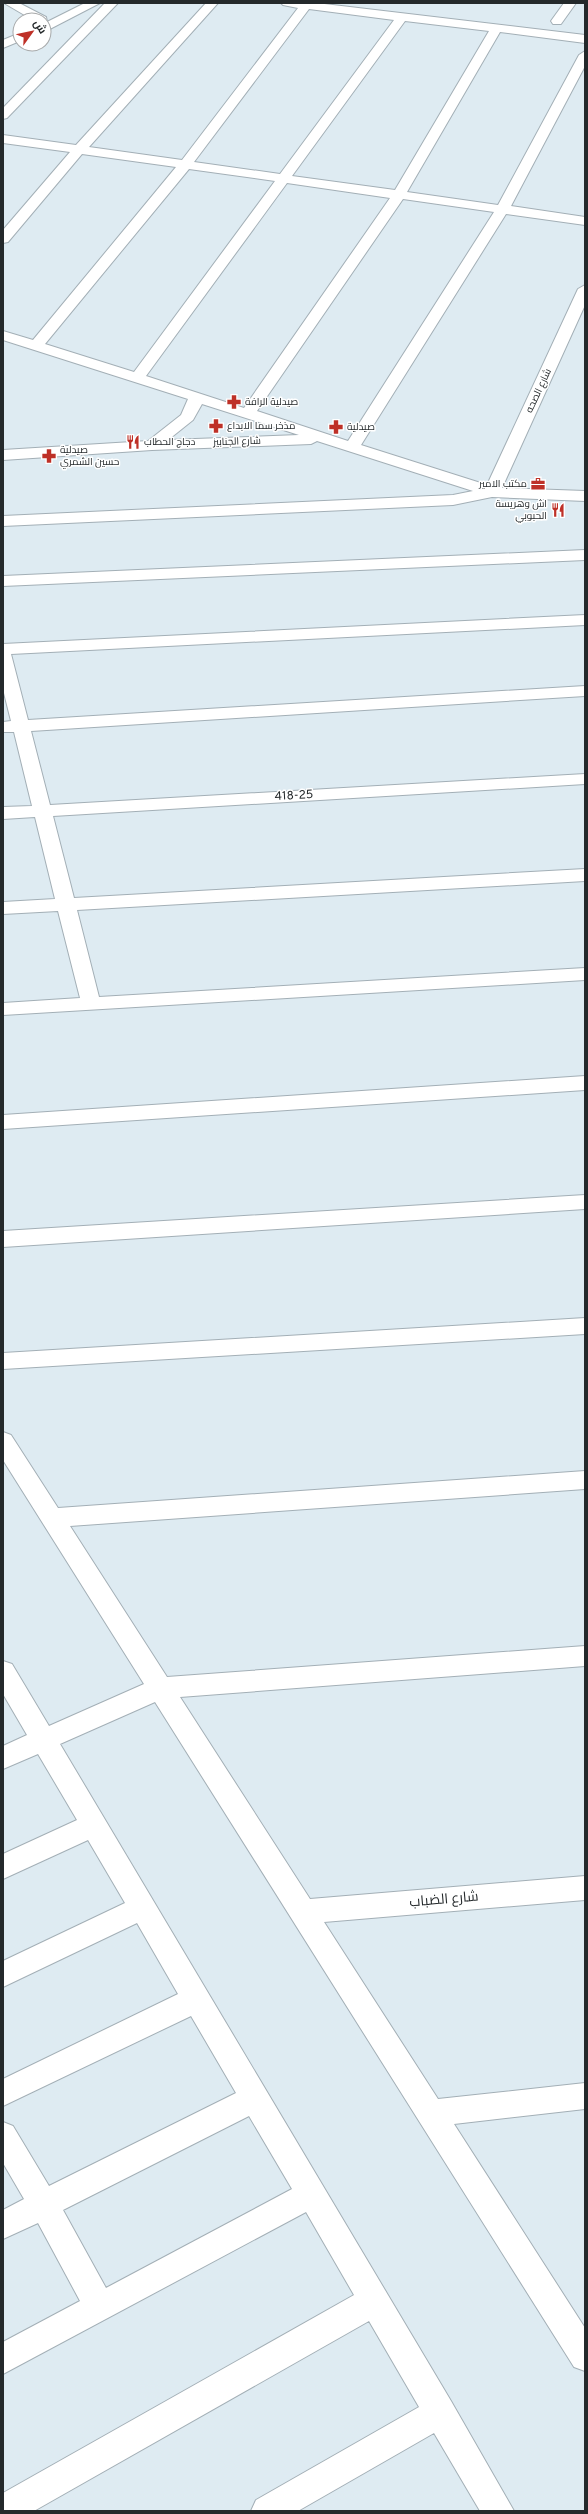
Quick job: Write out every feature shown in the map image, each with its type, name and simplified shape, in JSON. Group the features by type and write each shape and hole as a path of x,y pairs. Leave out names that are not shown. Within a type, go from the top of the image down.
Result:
{"street":[{"path":"10,3 25,12"},
{"path":"52,21 94,3"},
{"path":"3,115 112,3"},
{"path":"3,239 80,150 212,3"},
{"path":"287,3 585,39"},
{"path":"557,21 570,3"},
{"path":"36,346 185,165 306,5"},
{"path":"460,24 467,11"},
{"path":"136,378 402,17"},
{"path":"542,19 571,23"},
{"path":"248,413 399,195 497,28"},
{"path":"352,447 502,210 585,55"},
{"path":"3,139 585,222"},
{"name":"شارع الصحه","path":"492,492 585,289"},
{"path":"3,335 328,438 492,492"},
{"path":"152,445 188,416 197,397"},
{"name":"شارع الجنابيز","path":"3,455 152,445 328,438"},
{"path":"3,521 453,500 492,492 585,496"},
{"path":"3,581 585,555"},
{"path":"3,649 585,620"},
{"path":"3,654 91,1004"},
{"path":"3,727 585,691"},
{"name":"418-25","path":"3,813 585,779"},
{"path":"3,908 585,875"},
{"path":"3,1009 585,974"},
{"path":"3,1122 585,1083"},
{"path":"3,1239 585,1202"},
{"path":"3,1361 585,1326"},
{"path":"3,1440 431,2113 580,2340"},
{"path":"52,1518 585,1480"},
{"path":"3,1758 160,1688 585,1656"},
{"path":"3,1671 498,2511"},
{"path":"3,1867 94,1825"},
{"name":"شارع الضباب","path":"303,1912 585,1888"},
{"path":"3,1975 143,1907"},
{"path":"3,2093 197,1999"},
{"path":"431,2113 585,2096"},
{"path":"3,2225 255,2098"},
{"path":"3,2136 44,2205 100,2307"},
{"path":"3,2359 311,2194"},
{"path":"3,2510 374,2301"},
{"path":"267,2511 440,2412"}],"place":[{"name":"صيدلية الرافة","path":"234,402"},
{"name":"مذخر سما الابداع","path":"216,426"},
{"name":"صيدلية","path":"336,427"},
{"name":"دجاج الحطاب","path":"133,442"},
{"name":"صيدلية حسين الشمري","path":"49,456"},
{"name":"مكتب الامير","path":"538,484"},
{"name":"اش وهريسة الحبوبي","path":"558,510"}]}
